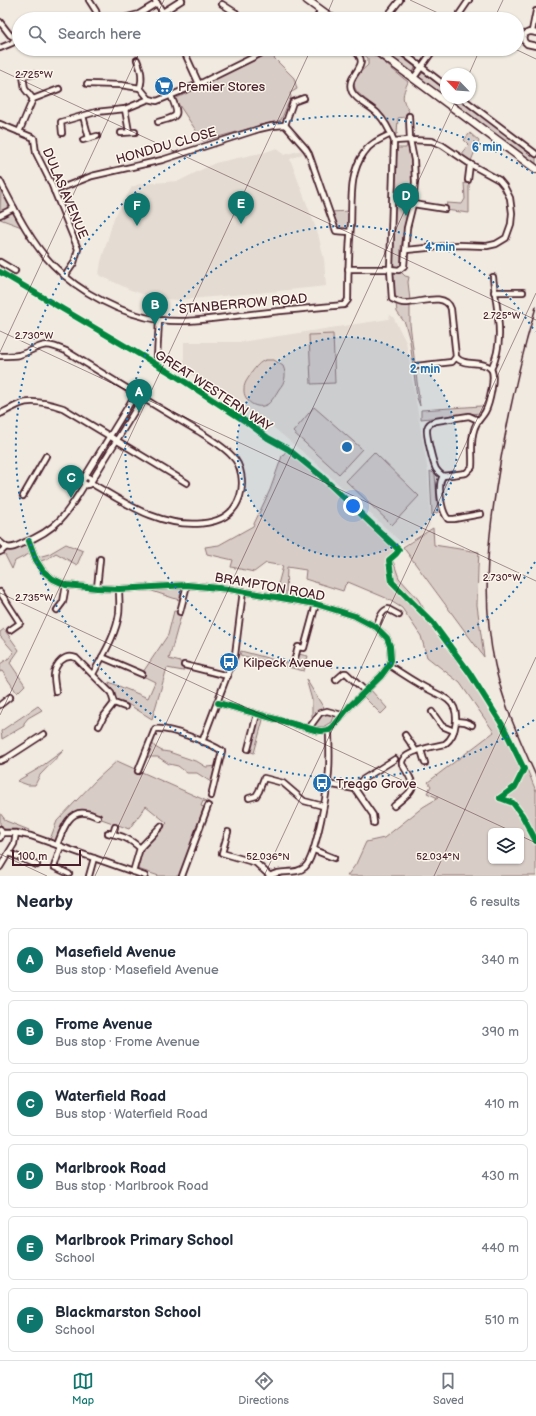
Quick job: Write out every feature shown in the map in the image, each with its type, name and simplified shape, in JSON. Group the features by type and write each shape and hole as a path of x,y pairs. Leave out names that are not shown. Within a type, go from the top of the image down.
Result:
{"highway":[{"path":"307,0 324,12"},
{"path":"383,56 412,79 536,169"}],"street":[{"path":"89,0 96,12"},
{"path":"142,12 156,1 163,12 182,0"},
{"path":"391,12 400,0"},
{"path":"461,12 469,0"},
{"path":"222,4 234,12"},
{"path":"524,35 527,32 534,32 536,11"},
{"path":"0,22 12,36"},
{"path":"524,41 527,44 536,46"},
{"path":"0,48 12,44"},
{"path":"186,56 199,84"},
{"path":"62,133 61,122 96,112 125,109 150,100 157,101 199,84 256,56"},
{"path":"360,56 360,66 351,80 350,86 356,97 378,114 394,141 390,268 392,298 405,303 441,300 446,301 450,305 456,357 458,360 463,362 486,366 491,369 494,375 486,412 478,420 472,438 472,467 466,473 443,476"},
{"path":"407,56 440,81"},
{"path":"412,79 429,56"},
{"path":"137,60 142,71 140,88"},
{"path":"33,74 24,76 26,89 33,99"},
{"path":"87,84 121,85 140,88 150,100"},
{"path":"0,124 19,132 33,99 59,89"},
{"path":"158,122 174,118 178,112 171,96"},
{"path":"304,98 293,102 285,126 309,154 336,231 350,232"},
{"path":"470,104 536,154"},
{"path":"125,109 129,132"},
{"path":"83,116 89,138"},
{"path":"348,269 390,268 399,270 402,268 404,263 406,250 404,245 413,204 415,182 409,116"},
{"name":"HONDDU CLOSE","path":"54,191 92,176 162,160 259,129 272,126 285,126"},
{"name":"DULAS AVENUE","path":"19,132 34,138 36,153 54,191 78,249 74,263 65,276"},
{"path":"121,133 135,132"},
{"name":"STANBERROW ROAD","path":"0,181 14,208 39,248 52,264 88,293 106,303 136,314 159,320 192,321 344,305 348,300 348,269 355,170 359,160 367,148 373,143 391,134"},
{"path":"83,140 97,136"},
{"path":"394,141 432,141 442,145 470,164 499,180 508,194 511,206 511,224 509,233 506,238 496,244 486,246 458,245 406,250"},
{"path":"468,180 470,164"},
{"path":"413,204 444,209"},
{"path":"0,215 14,208"},
{"path":"0,262 15,271"},
{"path":"491,369 496,359 500,333 493,277"},
{"path":"494,292 523,292"},
{"path":"157,358 159,320"},
{"path":"0,356 21,354 39,346 54,346 66,351 135,395 137,399 142,398 215,442 233,456 240,469 242,480 241,493 238,503 233,511 225,518 212,522 193,523 166,521 148,514 91,482 89,477 84,478"},
{"path":"416,366 452,362 456,357"},
{"path":"0,542 6,547 13,547 29,541 57,524 73,504 85,484 83,481 84,478 135,395"},
{"path":"85,484 89,485 91,482 142,398"},
{"path":"0,414 21,404 36,403 54,405 63,408 187,483"},
{"path":"443,476 437,470 428,436 428,425 431,422 469,416 478,420"},
{"path":"23,496 46,456"},
{"path":"443,476 440,485 444,512 448,519 481,514"},
{"name":"BRAMPTON ROAD","path":"29,541 36,560 43,571 53,579 66,585 119,589 187,585 229,589 316,604 355,616 376,627 387,638 390,646 391,660 389,665"},
{"path":"0,552 6,547"},
{"path":"97,588 100,559"},
{"path":"57,610 63,602 66,585"},
{"path":"180,612 187,585"},
{"path":"93,674 111,639 119,614 119,589"},
{"path":"0,592 20,622 10,630"},
{"path":"202,742 228,676 236,649 243,592"},
{"path":"294,662 298,647 304,648 316,604"},
{"path":"376,627 383,611 386,609 399,615"},
{"path":"56,692 54,674 59,663 65,657 69,656 76,658 93,674 111,693 114,703"},
{"path":"102,657 142,674"},
{"path":"184,665 228,676"},
{"path":"218,703 321,731 329,730 337,723 342,714 381,676 389,665 424,688 449,700 454,709 456,721 451,737 445,744 419,751 406,756 402,760 402,764 412,780 412,788 410,792 394,806"},
{"path":"336,680 346,673 365,691"},
{"path":"0,706 10,697"},
{"path":"114,703 125,707"},
{"path":"100,726 104,716 114,703"},
{"path":"309,728 320,713 327,711 342,714"},
{"path":"432,712 442,726 454,731"},
{"path":"248,749 257,714"},
{"path":"456,721 466,722 472,725"},
{"path":"138,771 154,728 171,731 222,751 211,796"},
{"path":"228,832 222,853 256,863 270,876 277,872 302,870 308,864 314,850 327,784 329,771 329,730"},
{"path":"0,761 8,758 44,734"},
{"path":"405,735 419,751 426,763"},
{"path":"355,789 362,780 395,759"},
{"path":"249,798 256,796 264,778 283,783 304,801 323,806"},
{"path":"327,784 355,789 373,815 374,823"},
{"path":"182,876 208,806"},
{"path":"69,874 54,867 66,823 79,813 85,812 98,817"},
{"path":"133,872 140,848 161,826"},
{"path":"113,834 115,827"},
{"path":"0,867 14,844 16,833"},
{"path":"1,834 16,833 31,836 145,876"},
{"path":"108,833 131,840 140,848"},
{"path":"314,850 334,858"},
{"path":"9,853 36,865"},
{"path":"89,876 94,858"}],"shaded area":[{"path":"263,56 272,56 294,78 297,89 290,93 291,97 281,120 203,141 175,99"},
{"path":"366,56 376,56 408,82 404,90 403,97 409,111 405,117 398,118 397,134 394,134 381,113 360,95 354,85 355,80 368,65 368,58"},
{"path":"391,56 400,56 415,67 414,71 410,73"},
{"path":"423,73 440,86 440,96 417,79"},
{"path":"451,104 465,104 536,157 536,166"},
{"path":"470,133 479,141 471,161 461,155 469,145 464,140"},
{"path":"407,144 412,157 414,174 413,191 401,245 401,264 399,267 394,266 392,263 397,148 406,148"},
{"path":"277,148 284,155 305,149 307,152 290,159 318,234 324,260 326,286 178,300 154,298 131,290 99,275 101,262 114,218 132,187 140,184 179,181 215,163 266,152"},
{"path":"1,182 27,229 0,219"},
{"path":"464,183 469,183 469,213 445,210 447,203 462,204 465,199"},
{"path":"351,211 350,232 336,231 329,212"},
{"path":"392,272 401,272 405,276 409,277 408,282 410,301 405,301 394,297"},
{"path":"396,303 410,305 410,324 420,406 417,398 410,341 405,323 397,312"},
{"path":"390,315 393,317 406,342 428,472 431,520 429,527 424,532 403,544 316,463 262,418 184,370 184,342 241,342 389,319"},
{"path":"333,334 335,383 311,384 309,335"},
{"path":"266,360 274,360 283,366 285,378 283,384 271,401 264,406 259,406 248,401 244,393 244,387 255,368"},
{"path":"139,391 143,393 144,397 91,483 86,485 83,482 84,479"},
{"path":"314,407 362,449 339,474 293,432"},
{"path":"484,407 480,413 421,419 421,410"},
{"path":"288,449 320,475 399,550 392,558 399,578 418,599 432,622 506,724 527,769 536,791 536,876 347,876 356,864 366,842 384,838 423,807 438,798 427,793 431,786 428,782 494,732 460,683 427,657 421,636 402,608 386,598 348,582 343,591 305,579 306,570 287,567 286,598 275,596 283,566 266,563 254,572 231,567 233,560 207,554 205,547 219,545 253,526 270,490 282,456"},
{"path":"374,452 419,496 392,525 346,481"},
{"path":"430,471 435,474 438,512 432,515"},
{"path":"433,528 434,545 479,552 477,605 484,657 403,547"},
{"path":"29,541 33,552 15,561 12,569 3,551 0,552 0,542 9,548"},
{"path":"66,544 83,551 77,565 56,553 47,559 37,562 35,558 49,554"},
{"path":"182,588 179,600 149,590"},
{"path":"174,611 182,612 169,659 184,663 183,671 167,668 152,719 126,703 117,701 109,682 148,698 155,682 141,675 168,635"},
{"path":"4,629 19,650 10,663 25,685 17,693 2,671 0,672 0,664 9,658 14,652 0,636 0,632"},
{"path":"241,651 294,665 298,654 308,656 304,671 240,655"},
{"path":"306,679 325,710 317,712 312,717 312,700"},
{"path":"369,688 387,708 381,714 362,695"},
{"path":"38,706 42,710 28,718 24,723 24,726 2,739 1,731"},
{"path":"323,714 334,714 331,722 323,727 313,726 320,716"},
{"path":"257,718 263,720 254,753 249,751"},
{"path":"150,740 155,747 162,751 198,762 206,767 218,766 214,784 197,773 187,773 178,766 169,764 158,757 144,757"},
{"path":"64,750 40,775 35,785 28,785 17,781 38,769"},
{"path":"117,761 209,802 203,801 201,806 204,807 179,876 159,876 138,869 143,849 167,823 146,806 129,829 85,813 71,818 57,845 49,842 57,821 96,780"},
{"path":"0,813 6,821 29,830 28,832 17,829 4,829 0,824"}],"railway":[{"path":"536,307 516,382 501,458 490,536 487,587 490,639 498,679 512,722 536,776"}],"cycle path":[{"name":"GREAT WESTERN WAY","path":"0,272 176,376 248,423 268,438 288,449 320,475 399,550 389,560 392,582 432,622 469,672 503,726 524,769 515,787 500,798"},
{"path":"29,541 36,560 43,571 53,579 66,585 119,589 187,585 229,589 316,604 355,616 376,627 387,638 390,646 391,660 389,665 381,676 349,707 329,730 315,730 218,703"},
{"path":"500,798 513,803 522,815 536,841"}],"place":[{"name":"Premier Stores","path":"164,86"},
{"name":"Marlbrook Road","path":"406,216"},
{"name":"Marlbrook Primary School","path":"241,224"},
{"name":"Blackmarston School","path":"137,226"},
{"name":"Frome Avenue","path":"155,325"},
{"name":"Masefield Avenue","path":"139,412"},
{"name":"Waterfield Road","path":"71,498"},
{"name":"Kilpeck Avenue","path":"229,662"},
{"name":"Treago Grove","path":"322,783"}]}
